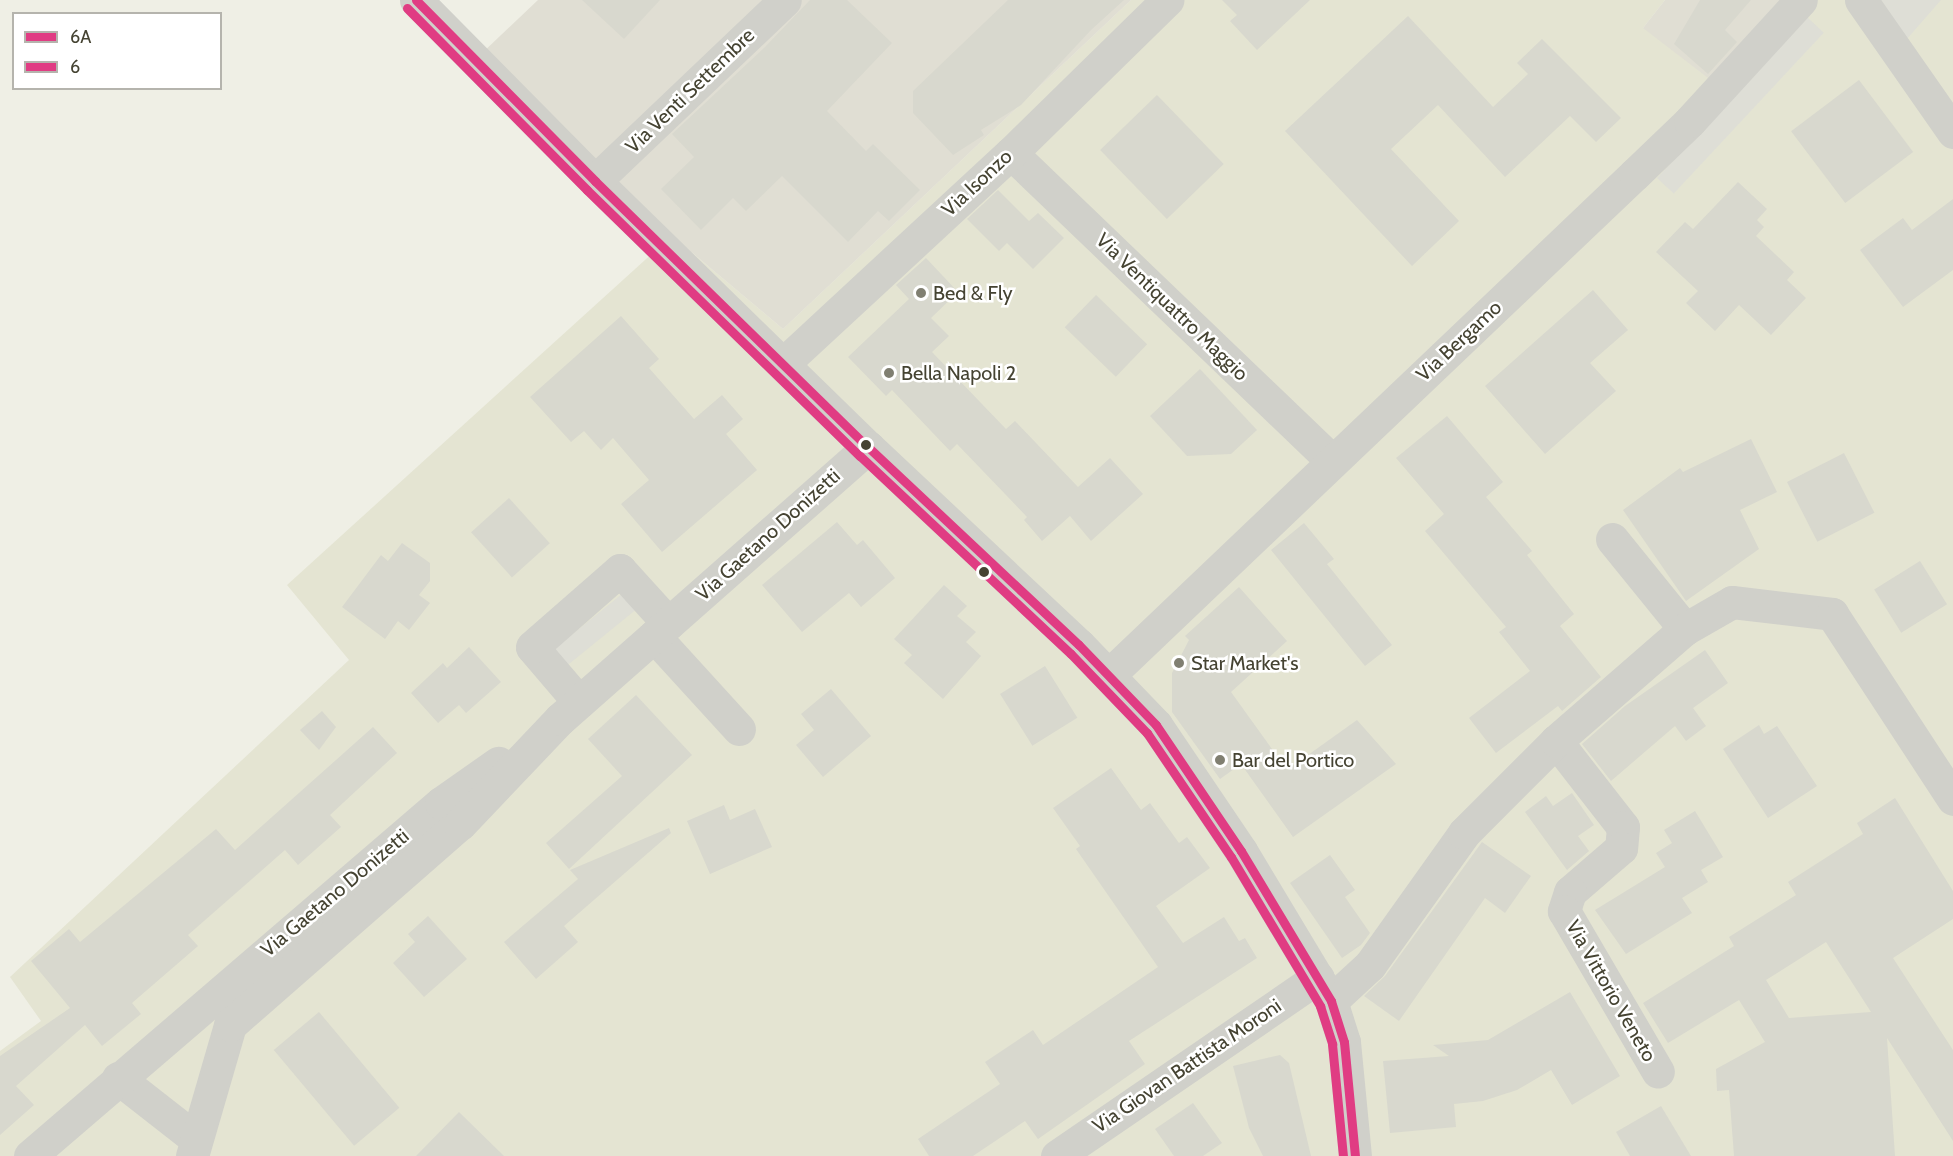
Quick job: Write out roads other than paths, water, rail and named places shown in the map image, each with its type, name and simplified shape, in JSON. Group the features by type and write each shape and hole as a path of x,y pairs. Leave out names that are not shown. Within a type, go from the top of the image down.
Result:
{"street":[{"path":"416,0 595,181 868,447 1109,675 1156,725 1240,851 1325,989 1344,1042 1355,1156"},
{"name":"Via Venti Settembre","path":"595,181 785,0"},
{"name":"Via Isonzo","path":"784,363 1011,153 1167,0"},
{"name":"Via Bergamo","path":"1109,675 1682,128 1801,0"},
{"path":"1861,0 1953,132"},
{"name":"Via Ventiquattro Maggio","path":"1011,153 1332,461"},
{"name":"Via Gaetano Donizetti","path":"118,1078 194,1147 230,1025 460,824 570,711 868,447"},
{"path":"1612,538 1684,629"},
{"path":"570,711 532,647 620,570 661,630 739,729"},
{"path":"1325,989 1370,964 1464,833 1556,741 1684,629 1732,602 1832,614 1953,799"},
{"name":"Via Gaetano Donizetti","path":"30,1156 118,1078 441,804 570,711"},
{"name":"Via Vittorio Veneto","path":"1556,741 1623,826 1621,848 1570,892 1564,911 1658,1072"},
{"name":"Via Giovan Battista Moroni","path":"1057,1156 1325,989"}],"place":[{"name":"Bed & Fly","path":"921,293"},
{"name":"Bella Napoli 2","path":"889,373"},
{"name":"Star Market's","path":"1179,663"},
{"name":"Bar del Portico","path":"1220,760"}]}
